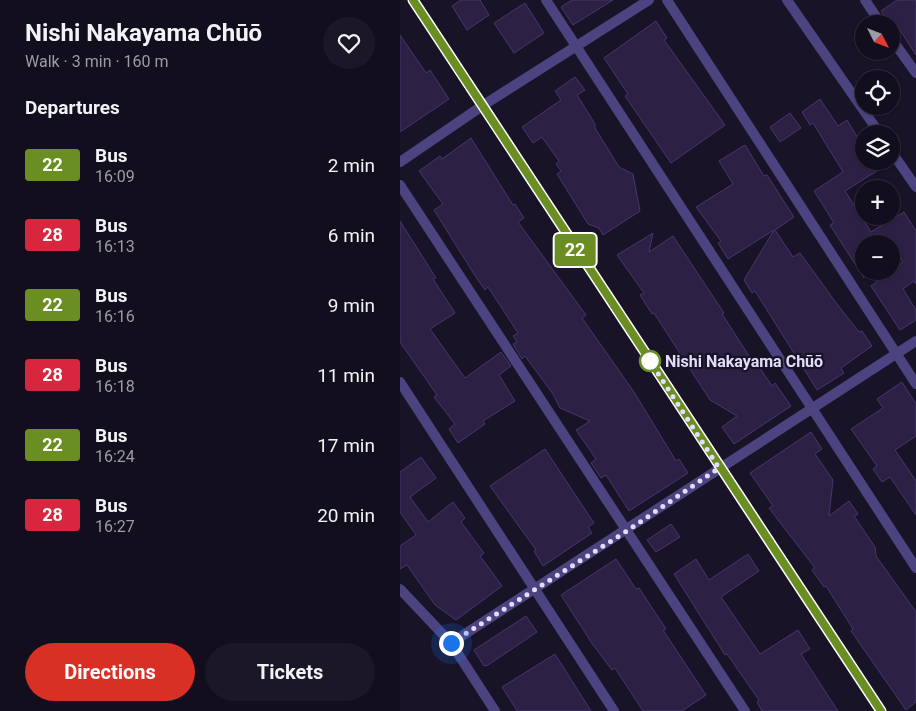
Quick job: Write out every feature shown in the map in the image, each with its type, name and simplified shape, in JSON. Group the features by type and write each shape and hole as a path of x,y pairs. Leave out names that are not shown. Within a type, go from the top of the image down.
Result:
{"street":[{"path":"413,0 719,468 881,711"},
{"path":"546,0 916,568"},
{"path":"400,162 482,106 649,0"},
{"path":"666,0 916,384"},
{"path":"788,0 874,125"},
{"path":"865,0 875,15"},
{"path":"900,51 916,73"},
{"path":"900,164 916,187"},
{"path":"400,184 745,711"},
{"path":"451,643 627,531 719,468 916,342"},
{"path":"400,382 614,711"},
{"path":"400,589 451,643 495,711"}],"building":[{"path":"461,0 480,0 489,15 467,30 452,6"},
{"path":"572,0 613,0 573,25 561,7"},
{"path":"897,0 916,0 916,55 900,30 900,15 884,15 881,11"},
{"path":"525,3 544,33 514,53 494,23"},
{"path":"656,21 667,38 664,40 725,125 671,163 625,96 628,94 604,58"},
{"path":"400,35 426,73 430,70 449,99 400,132"},
{"path":"575,77 585,90 577,95 595,124 595,128 619,167 633,174 640,211 603,235 599,228 588,224 557,174 561,171 556,164 559,161 542,137 533,143 522,127 561,100 555,91"},
{"path":"820,99 838,126 847,120 855,133 855,170 878,170 862,180 855,180 855,185 845,191 855,207 855,225 867,225 871,232 883,225 900,225 900,214 904,212 916,231 916,284 914,281 903,289 916,310 916,320 900,330 871,286 879,280 900,280 900,264 903,262 900,258 900,235 855,235 855,264 830,225 834,223 814,191 843,172 813,123 810,125 802,112"},
{"path":"790,113 801,128 780,142 770,127"},
{"path":"471,138 513,205 515,204 524,218 518,222 586,315 582,318 634,392 676,461 679,459 688,473 629,511 606,475 601,478 591,463 596,459 576,430 590,421 560,408 553,394 525,356 522,359 513,344 517,342 513,336 518,333 488,287 485,290 474,274 434,210 443,204 419,171 440,156 442,159"},
{"path":"745,145 764,176 767,175 794,217 775,230 793,257 800,253 837,304 859,332 862,331 872,346 841,368 844,373 817,390 755,291 752,293 744,280 774,230 728,259 718,243 721,241 696,207 733,184 719,161"},
{"path":"400,221 436,278 433,279 455,313 430,329 465,378 501,352 511,366 499,375 515,401 483,421 485,424 458,443 449,429 455,424 434,397 437,395 400,342"},
{"path":"653,233 649,252 673,236 724,313 722,314 753,362 755,361 772,386 775,383 791,406 734,444 722,427 737,416 710,400 654,313 652,314 640,295 644,293 617,255"},
{"path":"902,382 916,404 916,436 895,450 916,481 916,515 890,477 882,482 873,469 877,466 851,429 883,408 877,399"},
{"path":"811,432 822,449 815,454 833,480 829,516 849,501 858,514 854,516 875,547 876,556 916,612 916,702 906,710 851,631 853,629 826,586 824,587 812,570 815,568 769,508 773,506 750,473"},
{"path":"545,449 594,523 588,527 592,533 543,566 534,551 536,550 490,486"},
{"path":"421,457 436,478 410,497 428,522 453,502 465,518 461,522 484,553 480,556 502,586 456,620 435,605 407,565 400,569 400,546 416,535 400,512 400,472"},
{"path":"671,524 680,537 656,552 647,540"},
{"path":"748,554 759,571 721,597 760,654 798,630 810,649 801,654 838,711 762,711 757,702 759,700 727,654 725,655 674,574 696,559 709,580"},
{"path":"616,559 636,589 639,588 666,629 663,630 706,695 682,711 643,711 615,668 612,670 591,642 561,595"},
{"path":"526,616 537,632 484,666 474,650"},
{"path":"555,654 591,711 517,711 502,687"}],"bus line":[{"name":"22","path":"413,0 719,468 881,711"}],"place":[{"name":"Nishi Nakayama Chūō","path":"650,361"}],"route":[{"path":"451,643 627,531 719,468 650,361"}]}
